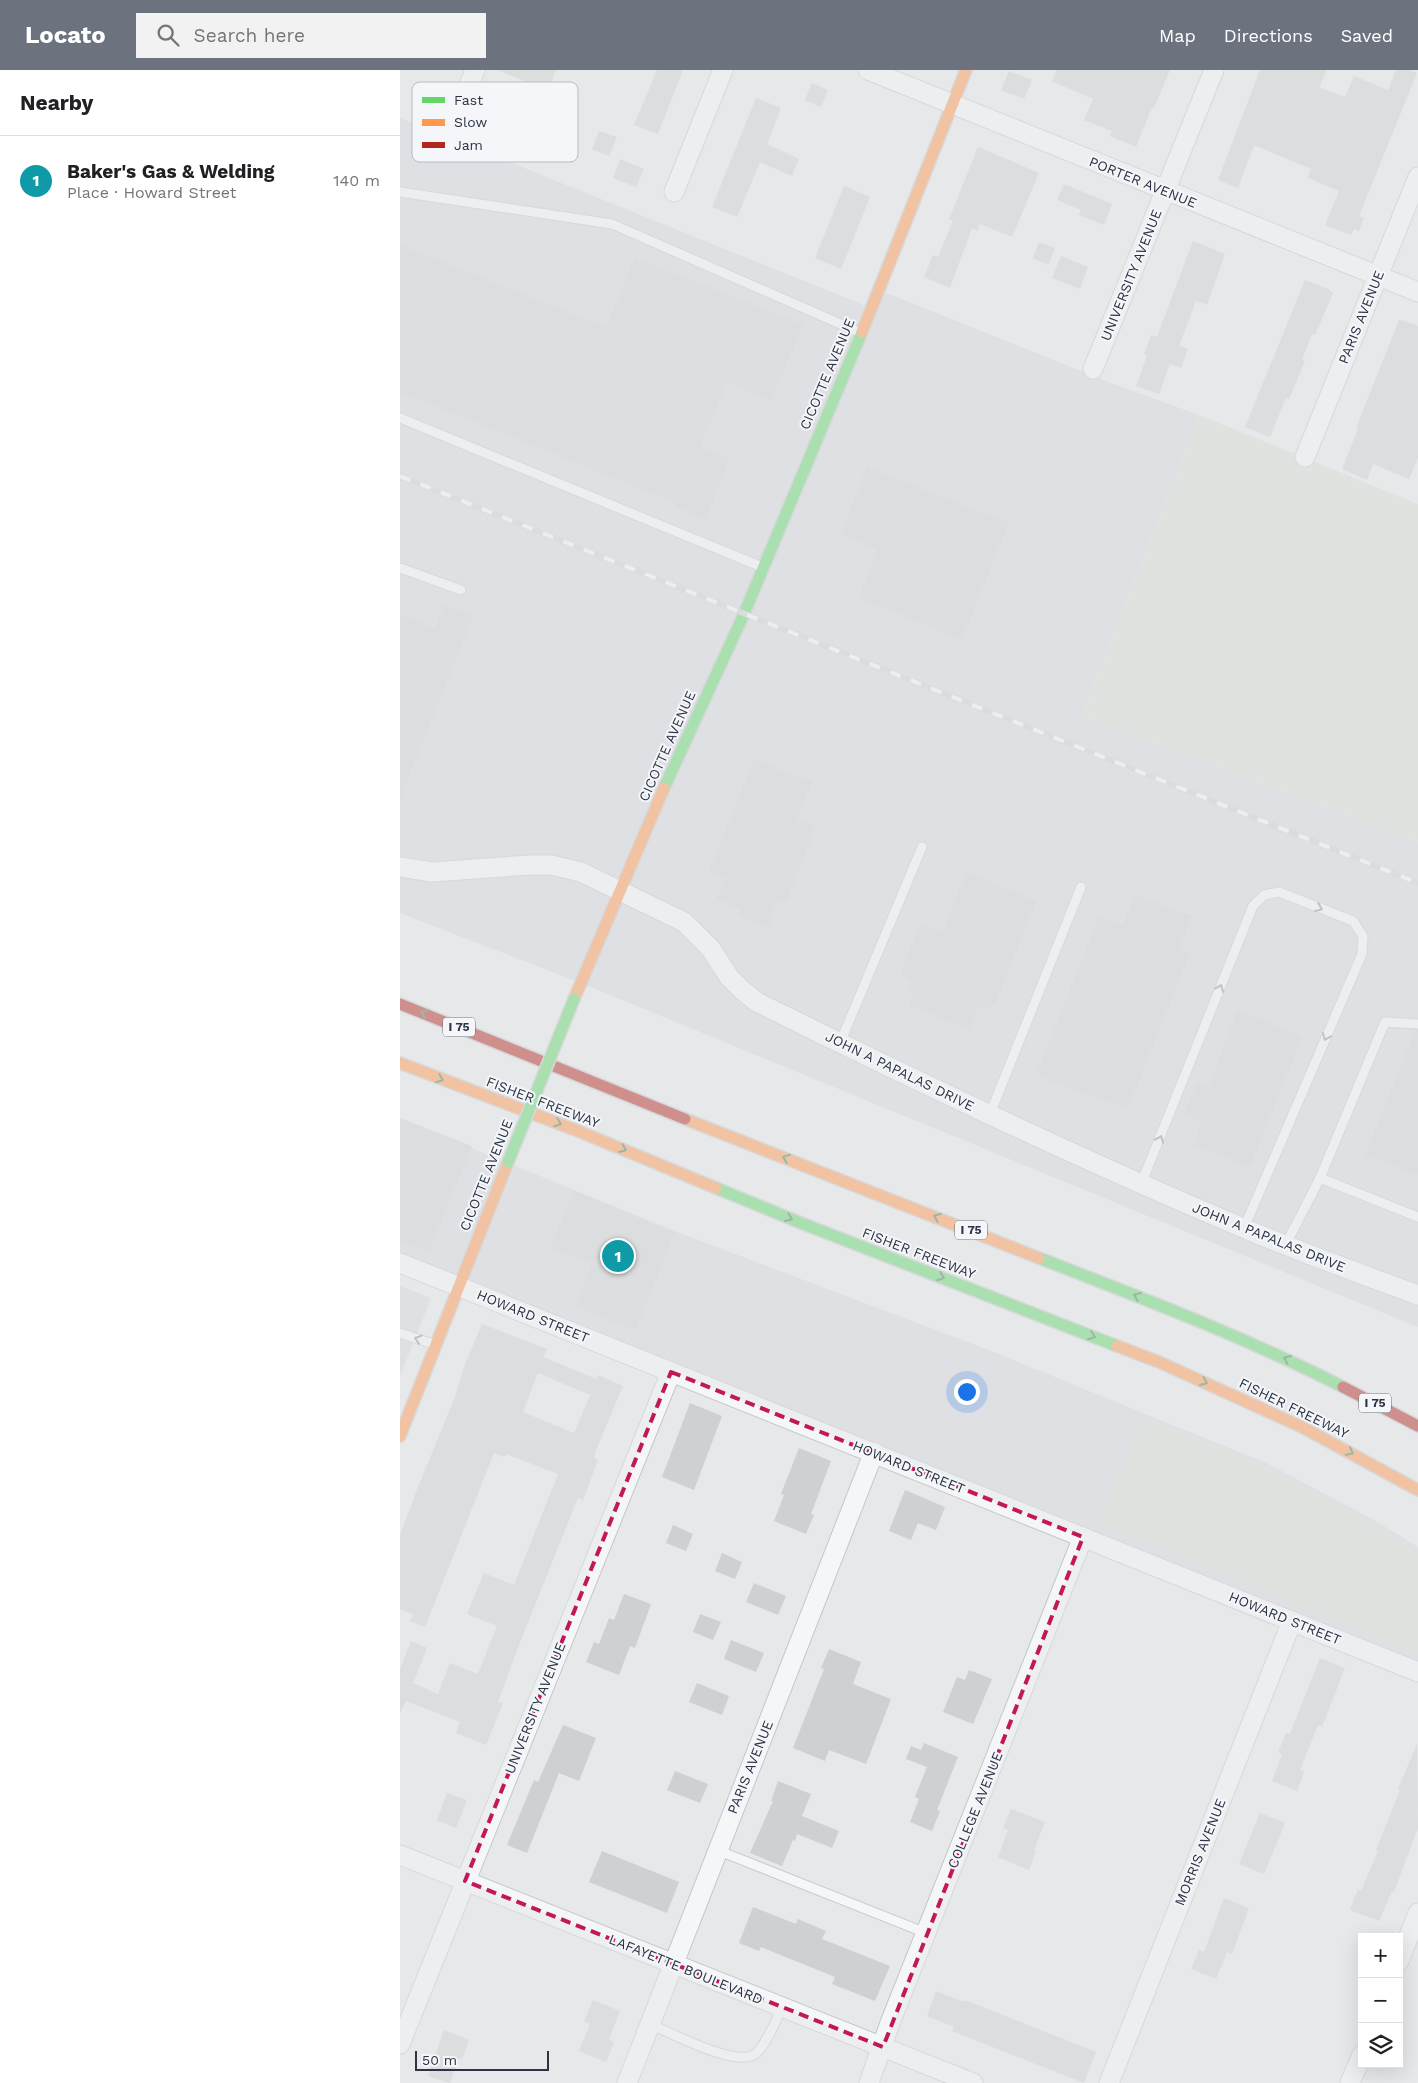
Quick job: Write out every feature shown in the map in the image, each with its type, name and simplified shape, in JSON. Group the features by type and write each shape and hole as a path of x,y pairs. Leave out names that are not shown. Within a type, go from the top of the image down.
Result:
{"main road":[{"name":"CICOTTE AVENUE","path":"400,1436 460,1287 470,1254 574,998 763,568 861,333 966,70"},
{"name":"I 75","path":"400,1004 607,1088 1206,1324 1300,1365 1418,1426"},
{"name":"FISHER FREEWAY","path":"400,1063 578,1131 810,1227 1159,1362 1302,1427 1418,1490"}],"street":[{"path":"470,82 475,70"},
{"path":"674,192 723,70"},
{"name":"PORTER AVENUE","path":"868,70 1418,292"},
{"name":"UNIVERSITY AVENUE","path":"1093,369 1214,70"},
{"name":"PARIS AVENUE","path":"1305,457 1418,177"},
{"name":"JOHN A PAPALAS DRIVE","path":"400,867 432,872 530,864 551,865 581,872 684,922 711,949 729,977 743,992 757,1002 990,1114 1142,1184 1244,1228 1418,1295"},
{"name":"HOWARD STREET","path":"400,1263 1418,1672"},
{"name":"UNIVERSITY AVENUE","path":"400,2044 671,1372"},
{"name":"PARIS AVENUE","path":"626,2083 874,1452"},
{"name":"COLLEGE AVENUE","path":"869,2083 890,2023 1083,1537"},
{"name":"MORRIS AVENUE","path":"1109,2083 1292,1621"},
{"name":"LAFAYETTE BOULEVARD","path":"400,1855 973,2083"},
{"path":"1403,1950 1418,1914"},
{"path":"1350,2083 1358,2064"}],"lane":[{"path":"400,192 612,224 861,333"},
{"path":"400,418 763,568"},
{"path":"400,568 461,590"},
{"path":"840,1043 922,847"},
{"path":"990,1114 1081,887"},
{"path":"1142,1184 1253,906 1264,895 1279,892 1353,921 1364,936 1362,954 1244,1228"},
{"path":"1286,1244 1320,1178 1385,1022 1418,1024"},
{"path":"1320,1178 1418,1217"},
{"path":"400,1333 436,1345"},
{"path":"717,1850 926,1933"},
{"path":"650,2024 720,2054 747,2059 757,2053 782,2007"}],"highlighted area":[{"path":"671,1372 1083,1537 883,2047 465,1881"}],"shaded area":[{"path":"400,118 412,123 412,162 509,162 871,308 879,290 1108,382 1199,415 1081,716 1418,843 1418,1327 581,983 400,913"},
{"path":"1199,415 1418,504 1418,843 1081,716"},
{"path":"400,1119 677,1232 991,1351 1266,1463 1374,1520 1418,1547 1418,1672 400,1263"},
{"path":"400,1286 431,1298 400,1376"},
{"path":"1144,1417 1265,1466 1377,1526 1418,1553 1418,1654 1097,1522"}],"building":[{"path":"498,70 556,70 551,82 527,82"},
{"path":"657,70 683,70 658,134 634,125"},
{"path":"1057,70 1170,70 1154,108 1152,107 1136,147 1110,136 1112,131 1084,120 1093,99 1052,81"},
{"path":"1260,70 1327,70 1319,87 1345,97 1354,76 1388,90 1396,70 1409,70 1417,73 1359,216 1364,218 1359,231 1354,229 1351,235 1325,225 1339,191 1308,178 1311,169 1254,145 1238,188 1218,180"},
{"path":"1009,71 1032,80 1024,99 1001,90"},
{"path":"812,83 828,90 821,107 805,100"},
{"path":"756,98 781,108 767,144 799,159 792,176 760,162 737,217 712,207"},
{"path":"599,131 617,137 609,156 592,149"},
{"path":"978,147 1039,173 1012,237 980,224 978,231 972,228 950,288 924,277 933,255 938,257 953,221 949,219"},
{"path":"620,159 644,169 636,187 613,178"},
{"path":"1064,184 1112,204 1104,225 1079,215 1081,210 1057,200"},
{"path":"844,186 870,197 841,269 815,258"},
{"path":"1193,241 1225,254 1207,305 1196,301 1179,346 1188,349 1181,368 1170,364 1159,394 1136,386 1147,356 1144,354 1151,335 1157,337"},
{"path":"1039,242 1055,248 1048,265 1033,258"},
{"path":"400,245 606,327 635,258 803,325 771,401 727,382 700,447 730,459 705,520 675,507 676,503 400,392"},
{"path":"1061,256 1088,267 1080,289 1052,278"},
{"path":"1305,280 1333,293 1315,335 1312,334 1302,360 1305,361 1289,399 1286,398 1270,437 1245,427"},
{"path":"1399,320 1418,326 1418,458 1409,479 1373,464 1367,480 1342,469 1358,429 1356,428"},
{"path":"867,467 1009,523 962,640 859,598 878,549 840,535"},
{"path":"444,605 473,616 400,798 400,614 435,628"},
{"path":"754,759 812,782 797,819 816,826 786,902 778,900 768,927 739,916 742,909 717,899 725,879 708,873"},
{"path":"966,872 1037,901 995,1004 986,1009 979,1006 969,1030 909,1005 915,991 908,988 911,979 900,975 920,924 942,933"},
{"path":"1135,895 1192,916 1179,949 1190,953 1128,1109 1040,1077 1038,1071 1099,917 1123,926"},
{"path":"1238,1010 1303,1036 1250,1167 1194,1145 1202,1122 1184,1115 1197,1082 1208,1087"},
{"path":"1416,1030 1418,1030 1418,1175 1365,1155"},
{"path":"400,1118 472,1146 429,1252 400,1241"},
{"path":"574,1191 675,1233 635,1330 575,1306 592,1264 550,1247"},
{"path":"482,1324 547,1349 543,1357 596,1379 598,1375 623,1386 596,1450 594,1458 598,1460 583,1500 578,1498 517,1650 498,1702 503,1703 486,1745 456,1733 460,1722 406,1701 400,1713 400,1669 411,1641 427,1648 413,1683 438,1694 450,1663 478,1674 497,1626 467,1614 484,1573 514,1585 558,1474 506,1454 504,1457 494,1453 425,1627 410,1621 413,1614 400,1609 400,1535 455,1397 464,1367","holes":["538,1373 590,1395 574,1433 523,1412"]},
{"path":"690,1403 722,1416 694,1490 662,1477"},
{"path":"799,1448 831,1461 811,1514 814,1515 806,1534 774,1521 784,1495 781,1494"},
{"path":"905,1490 945,1507 936,1530 918,1523 911,1540 889,1531"},
{"path":"673,1525 693,1534 686,1551 666,1543"},
{"path":"722,1553 742,1562 735,1579 715,1571"},
{"path":"754,1583 786,1596 778,1615 746,1602"},
{"path":"624,1594 651,1604 635,1648 630,1646 619,1675 586,1662 594,1642 599,1644 609,1618 614,1620"},
{"path":"700,1614 721,1622 713,1640 693,1632"},
{"path":"731,1640 764,1653 756,1672 724,1659"},
{"path":"829,1649 861,1662 853,1684 891,1699 866,1764 829,1750 825,1761 793,1748 824,1669 821,1668"},
{"path":"1320,1658 1345,1668 1322,1727 1318,1725 1300,1770 1304,1772 1297,1791 1272,1781 1282,1754 1278,1752 1286,1733 1290,1734"},
{"path":"969,1670 992,1679 973,1724 943,1712 957,1677 965,1680"},
{"path":"697,1683 729,1696 722,1715 689,1702"},
{"path":"563,1725 596,1738 579,1781 559,1773 527,1853 507,1845 534,1780 538,1782"},
{"path":"924,1743 958,1757 937,1810 940,1811 932,1831 910,1822 919,1799 915,1797 927,1767 906,1759 911,1746 921,1750"},
{"path":"1417,1744 1418,1828 1394,1892 1392,1891 1379,1921 1350,1910 1358,1889 1361,1891 1378,1851 1376,1850 1400,1790 1398,1789"},
{"path":"675,1771 708,1784 700,1803 667,1790"},
{"path":"778,1781 811,1794 802,1816 839,1831 832,1848 797,1834 782,1866 750,1853 773,1801 771,1801"},
{"path":"447,1793 467,1800 456,1828 437,1820"},
{"path":"1011,1809 1045,1822 1034,1850 1036,1851 1029,1870 998,1857 1008,1830 1003,1828"},
{"path":"1260,1813 1285,1823 1264,1874 1239,1864"},
{"path":"602,1851 679,1882 667,1913 589,1882"},
{"path":"1224,1898 1249,1908 1232,1954 1227,1952 1216,1979 1191,1969 1199,1950 1204,1952"},
{"path":"753,1907 796,1924 798,1919 826,1931 822,1939 890,1966 875,2001 832,1984 835,1977 761,1947 759,1951 739,1943"},
{"path":"936,1991 964,2002 965,2000 1096,2052 1084,2083 952,2031 954,2027 927,2016"},
{"path":"593,2000 620,2011 609,2039 614,2042 606,2062 579,2051 590,2024 584,2021"},
{"path":"444,2030 469,2040 462,2059 459,2058 450,2083 428,2076"}],"railway":[{"path":"400,476 1418,883"}],"traffic: fast":[{"path":"664,788 744,614 862,332"},
{"path":"508,1162 574,999"},
{"path":"716,1188 1117,1346"},
{"path":"1039,1258 1155,1303 1269,1351 1343,1387"}],"traffic: slow":[{"path":"862,332 966,70"},
{"path":"574,999 664,788"},
{"path":"400,1063 578,1131 716,1188"},
{"path":"685,1119 1039,1258"},
{"path":"400,1436 508,1162"},
{"path":"1117,1346 1159,1362 1302,1427 1418,1490"}],"traffic: jam":[{"path":"400,1004 685,1119"},
{"path":"1343,1387 1418,1426"}],"place":[{"name":"Baker's Gas & Welding","path":"618,1256"}]}
